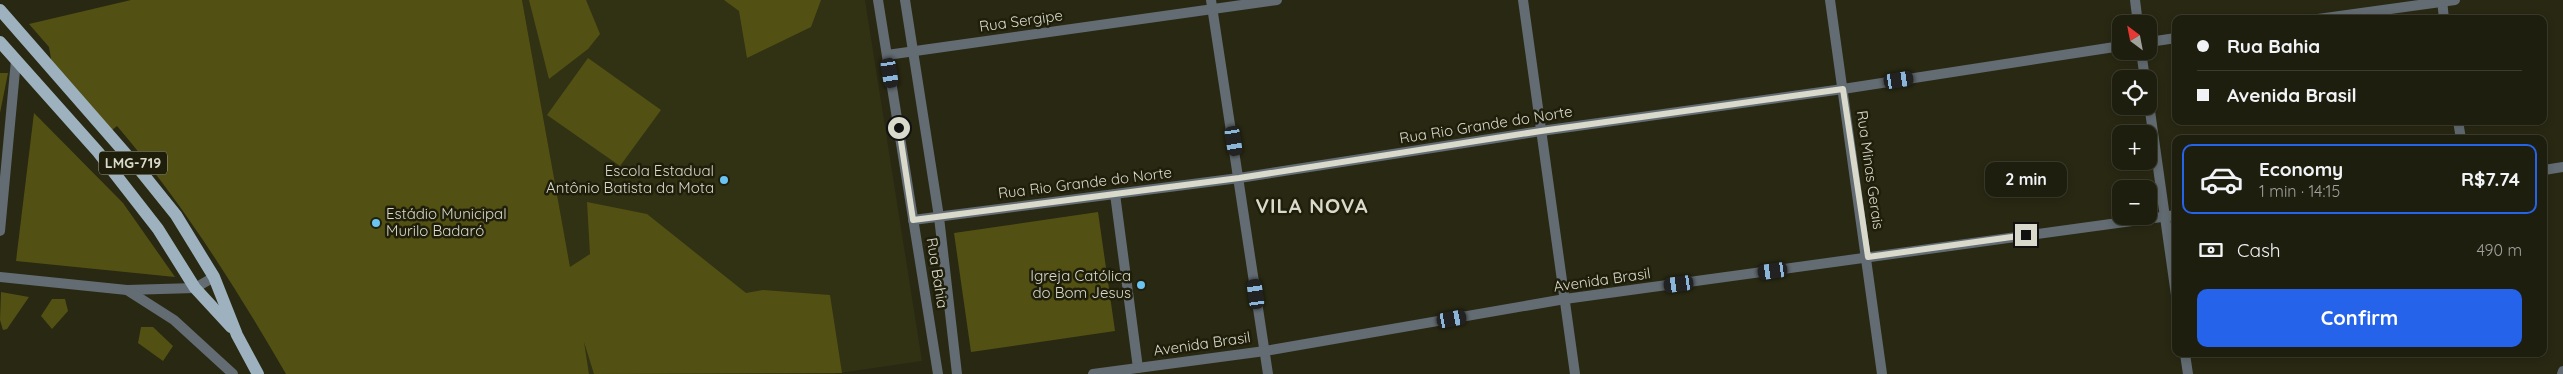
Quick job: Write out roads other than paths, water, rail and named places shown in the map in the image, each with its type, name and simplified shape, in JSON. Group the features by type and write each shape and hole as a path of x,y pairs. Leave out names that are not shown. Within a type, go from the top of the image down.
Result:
{"main road":[{"name":"LMG-719","path":"0,10 176,215 214,277 237,335 258,374"},
{"name":"LMG-719","path":"0,42 98,152 158,229 196,288 237,335"},
{"path":"98,152 113,140"}],"street":[{"name":"Rua Bahia","path":"878,0 936,374"},
{"name":"Rua Bahia","path":"905,0 940,217 957,372"},
{"name":"Rua Sergipe","path":"887,55 1212,5 1277,0"},
{"path":"1523,0 1575,374"},
{"name":"Rua Minas Gerais","path":"1830,0 1868,257 1882,374"},
{"path":"2135,0 2137,15"},
{"path":"2346,15 2455,0"},
{"path":"2442,1 2444,15"},
{"path":"1212,5 1268,374"},
{"path":"2158,41 2172,39"},
{"name":"Rua Rio Grande do Norte","path":"913,220 1239,178 1541,131 1843,89 2112,47"},
{"path":"0,231 16,60"},
{"path":"2150,115 2172,269"},
{"path":"2547,170 2563,167"},
{"path":"1115,194 1138,368"},
{"name":"Avenida Brasil","path":"1093,374 1265,351 1565,300 2172,215"},
{"path":"0,277 127,290 196,288 214,277"},
{"path":"127,290 174,320 233,374"},
{"path":"2185,357 2188,374"},
{"path":"936,374 957,372"}],"place":[{"name":"Escola Estadual Antônio Batista da Mota","path":"724,180"},
{"name":"Estádio Municipal Murilo Badaró","path":"376,223"},
{"name":"Igreja Católica do Bom Jesus","path":"1141,285"}],"district":[{"name":"VILA NOVA","path":"1312,206"}]}
